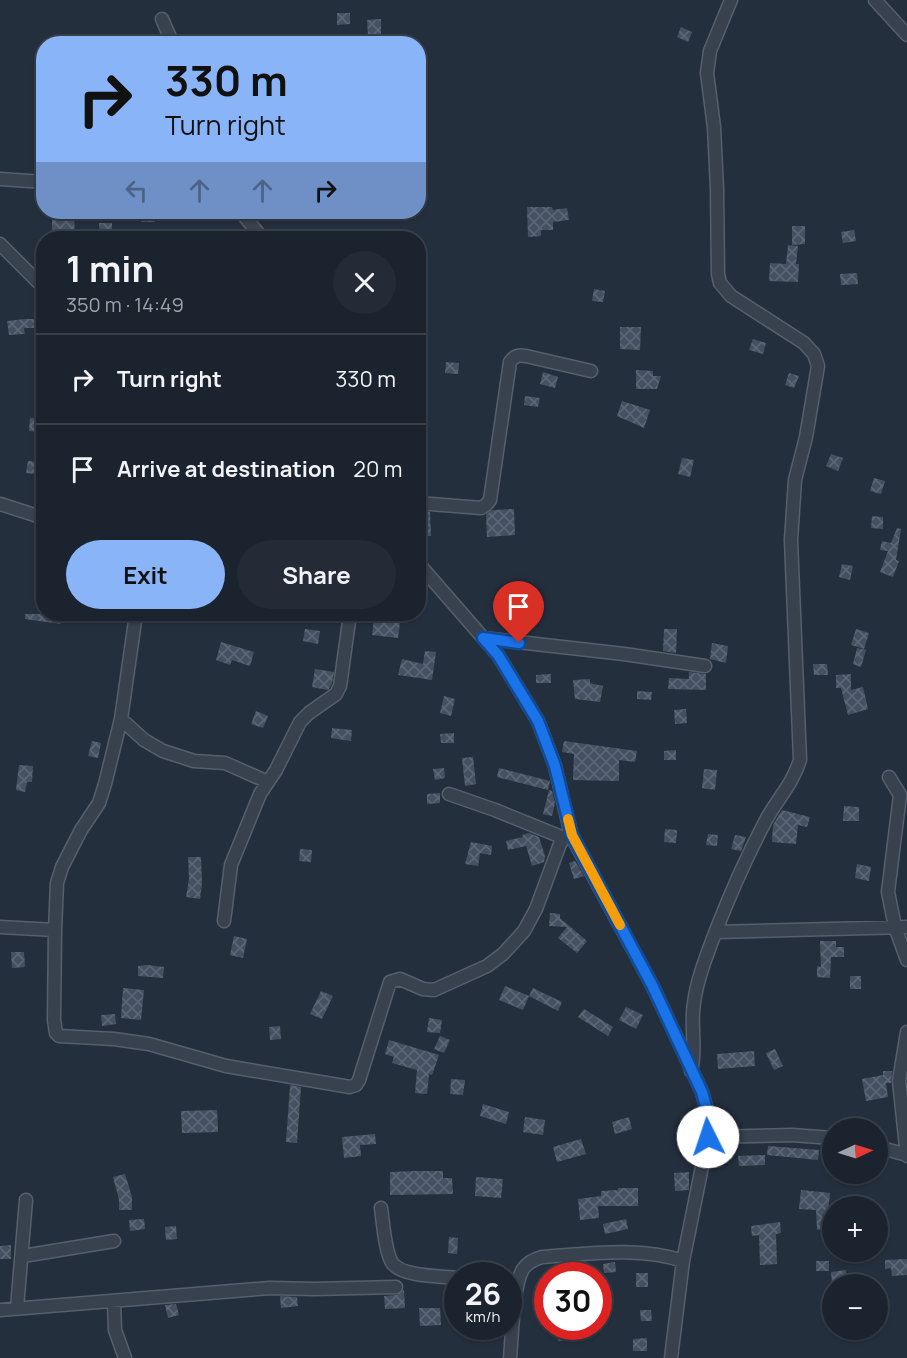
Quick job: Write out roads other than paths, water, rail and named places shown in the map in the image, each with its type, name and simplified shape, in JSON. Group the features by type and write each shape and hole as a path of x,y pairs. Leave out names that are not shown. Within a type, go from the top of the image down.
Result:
{"street":[{"path":"691,1071 694,1060 693,1003 697,986 734,886 767,818 795,775 800,760 791,540 795,480 806,437 819,366 814,354 804,344 731,296 720,283 717,264 714,127 707,73 710,51 731,0"},
{"path":"875,0 907,35"},
{"path":"162,19 169,36"},
{"path":"0,179 36,181"},
{"path":"247,219 256,231"},
{"path":"0,244 36,280"},
{"path":"426,504 481,508 486,506 490,500 510,362 514,357 526,356 591,371"},
{"path":"0,504 36,515"},
{"path":"426,573 498,655 538,721 555,766 568,837 652,985 702,1092 708,1114 708,1137 682,1261 671,1358"},
{"path":"135,621 121,719 99,803 81,830 62,867 57,883 55,1028 59,1036 114,1039 149,1044 226,1066 350,1087 356,1084 361,1074 390,982 400,979 423,989 434,990 487,966 503,954 524,931 536,909 554,856 568,837"},
{"path":"224,921 231,865 260,794 300,722 336,694 340,686 349,621"},
{"path":"483,638 705,666"},
{"path":"121,719 144,740 164,751 194,761 225,763 268,782"},
{"path":"889,777 900,795 888,891 901,927 907,960"},
{"path":"448,794 568,837"},
{"path":"0,927 55,930"},
{"path":"716,932 901,927"},
{"path":"888,1150 907,1155 899,1081 907,1032"},
{"path":"708,1137 792,1135 822,1137"},
{"path":"17,1308 26,1200"},
{"path":"381,1208 389,1254 393,1264 414,1274 444,1277"},
{"path":"22,1256 114,1241"},
{"path":"522,1271 532,1260 542,1257 614,1253 657,1255 682,1261"},
{"path":"0,1310 270,1288 396,1287"},
{"path":"114,1302 115,1330 124,1358"},
{"path":"510,1358 511,1340"}]}
